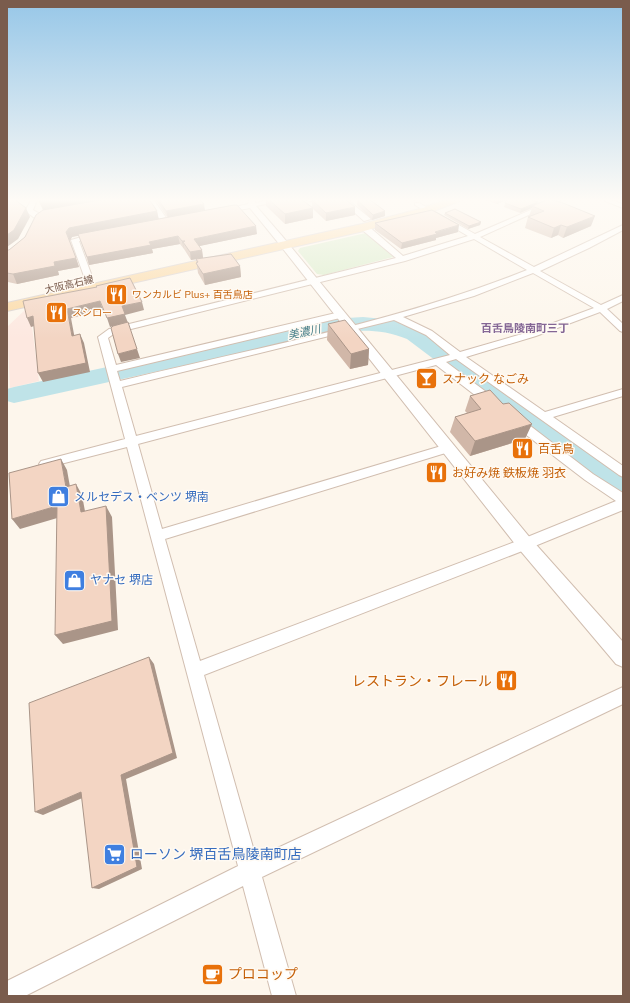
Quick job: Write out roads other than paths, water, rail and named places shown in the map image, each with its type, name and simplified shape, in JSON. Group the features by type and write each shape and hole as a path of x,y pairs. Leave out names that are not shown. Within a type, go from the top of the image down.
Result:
{"main road":[{"name":"大阪高石線","path":"7,298 89,279 262,246"},
{"name":"大阪高石線","path":"7,307 266,246"}],"street":[{"path":"77,246 89,279"},
{"path":"285,246 525,544 623,658"},
{"path":"388,246 402,259"},
{"path":"284,996 103,337 112,332 402,259 444,246"},
{"path":"493,246 602,309 623,329"},
{"path":"114,376 351,328 396,316 466,296 536,271 590,246"},
{"path":"31,468 458,356 536,333 602,309 623,298"},
{"path":"114,376 340,315"},
{"path":"396,316 429,333 458,356 623,472"},
{"path":"438,361 589,477 623,498"},
{"path":"544,416 623,392"},
{"path":"157,536 448,448"},
{"path":"194,671 525,544 623,504"},
{"path":"7,993 249,872 623,695"}],"waterway":[{"name":"美濃川","path":"14,395 331,326 353,324 384,325 415,334 570,447 623,482"}],"place":[{"name":"ワンカルビ Plus+ 百舌鳥店","path":"117,294"},
{"name":"スシロー","path":"57,312"},
{"name":"スナック なごみ","path":"427,379"},
{"name":"百舌鳥","path":"523,449"},
{"name":"お好み焼 鉄板焼 羽衣","path":"437,473"},
{"name":"メルセデス・ベンツ 堺南","path":"59,497"},
{"name":"ヤナセ 堺店","path":"75,580"},
{"name":"レストラン・フレール","path":"507,681"},
{"name":"ローソン 堺百舌鳥陵南町店","path":"115,854"},
{"name":"プロコップ","path":"212,974"}],"district":[{"name":"百舌鳥陵南町三丁","path":"525,328"}]}
